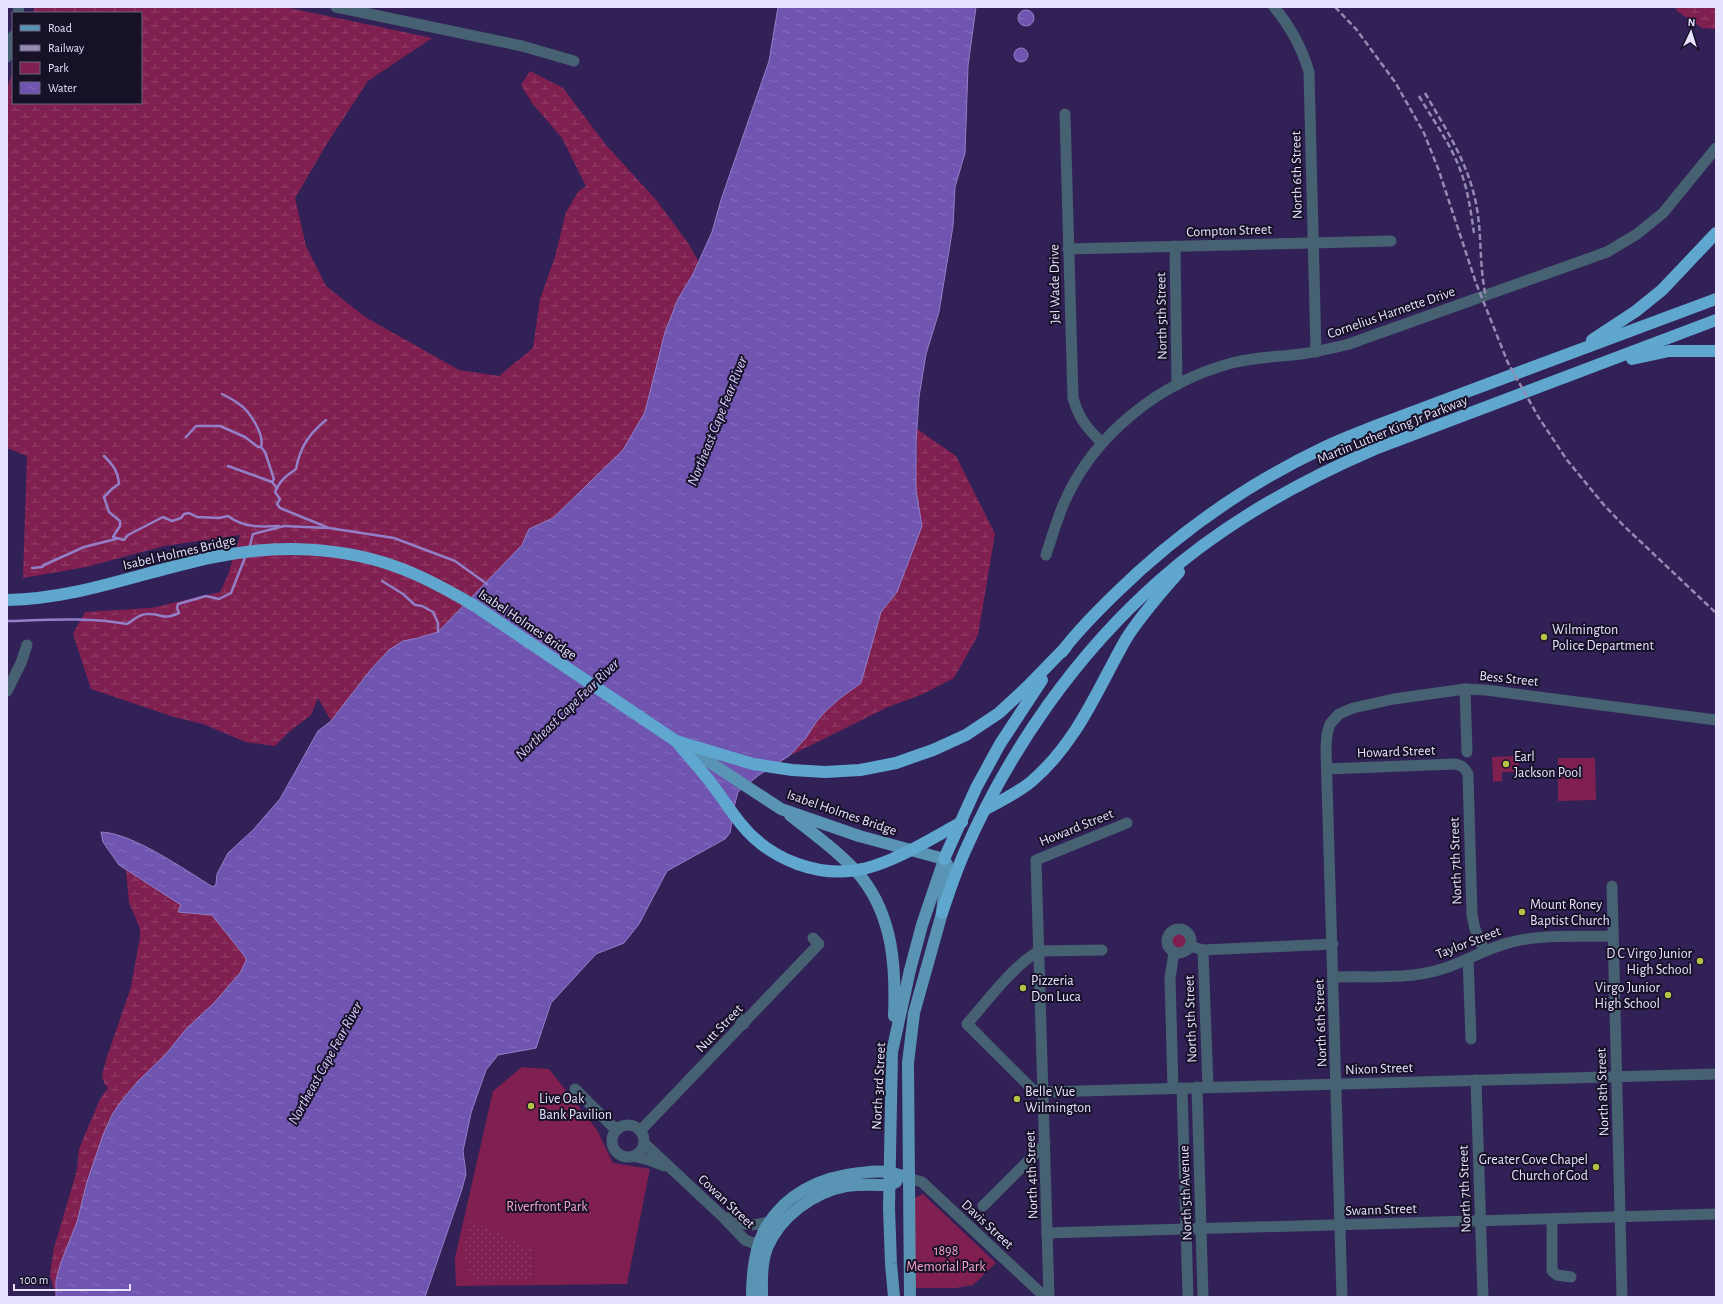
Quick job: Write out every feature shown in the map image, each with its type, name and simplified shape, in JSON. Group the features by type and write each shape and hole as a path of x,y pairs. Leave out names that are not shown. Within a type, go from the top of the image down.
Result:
{"highway":[{"path":"1574,351 1651,300 1680,272 1716,233"},
{"name":"Martin Luther King Jr Parkway","path":"944,859 976,788 1000,744 1066,647 1086,622 1134,576 1196,525 1233,499 1280,470 1325,447 1428,406 1716,299"},
{"name":"Martin Luther King Jr Parkway","path":"942,912 964,852 1005,772 1041,713 1079,664 1154,585 1198,551 1234,524 1298,485 1338,465 1716,320"},
{"path":"1599,365 1669,351 1716,351"},
{"name":"Isabel Holmes Bridge","path":"7,600 62,595 214,557 275,549 302,549 352,555 404,569 440,586 476,606 676,740"},
{"path":"676,740 704,773 742,825 769,850 788,861 810,868 833,871 850,871 867,868 919,845 1000,802 1031,782 1046,768 1058,756 1077,730 1127,639 1142,616 1198,551"},
{"path":"676,740 753,764 792,770 825,772 860,770 896,763 933,750 982,725 1009,704 1066,647"}],"main road":[{"name":"Isabel Holmes Bridge","path":"676,740 782,809 859,836 944,859"},
{"path":"782,809 836,853 861,878 875,900 891,944 895,969 892,1052"},
{"path":"942,912 948,868 944,859"},
{"name":"North 3rd Street","path":"894,1297 891,1264 889,1185 892,1052 922,925 944,859"},
{"name":"North 3rd Street","path":"910,1297 908,1063 914,1013 942,912"},
{"path":"752,1297 752,1282 770,1221 787,1202 798,1193 824,1180 851,1174 889,1172 908,1178"},
{"path":"762,1297 763,1247 802,1204 829,1190 846,1186 889,1185 908,1178"}],"street":[{"path":"336,7 522,46 574,62"},
{"name":"North 6th Street","path":"1274,7 1294,35 1305,59 1308,72 1316,352"},
{"path":"7,57 12,40"},
{"name":"Jel Wade Drive","path":"1065,114 1073,398 1079,417 1085,426 1102,443"},
{"name":"Cornelius Harnette Drive","path":"1046,554 1064,503 1072,486 1102,443 1130,416 1157,396 1196,376 1232,363 1253,359 1316,352 1349,344 1607,252 1652,224 1672,203 1716,148"},
{"name":"Compton Street","path":"1068,249 1391,241"},
{"name":"North 5th Street","path":"1175,246 1177,385"},
{"path":"7,691 21,663 26,645"},
{"path":"1465,689 1467,752"},
{"name":"Bess Street","path":"1326,749 1327,734 1330,724 1339,714 1349,710 1394,699 1465,689 1486,690 1716,720"},
{"name":"North 6th Street","path":"1326,749 1333,944 1342,1297"},
{"name":"Howard Street","path":"1327,769 1454,764 1460,765 1465,769"},
{"name":"North 7th Street","path":"1465,769 1468,774 1472,915 1475,929 1484,950"},
{"name":"Howard Street","path":"1036,860 1127,823"},
{"name":"North 4th Street","path":"1036,860 1049,1297"},
{"name":"North 8th Street","path":"1612,886 1622,1297"},
{"path":"1157,948 1184,952 1190,946 1190,934 1179,928 1173,930 1169,934 1167,940 1171,949"},
{"name":"Taylor Street","path":"1333,977 1415,974 1441,969 1468,959 1484,950 1526,939 1613,936"},
{"name":"Nutt Street","path":"640,1131 744,1024 816,941"},
{"path":"1190,946 1203,950 1333,944"},
{"name":"North 5th Street","path":"1171,949 1170,987 1178,1088"},
{"path":"1043,1092 1033,1090 966,1024 1020,964 1039,951 1102,950"},
{"name":"North 5th Street","path":"1202,1087 1203,950"},
{"path":"1468,959 1472,1038"},
{"path":"735,1014 744,1024"},
{"name":"Nixon Street","path":"1043,1092 1716,1074"},
{"name":"North 7th Street","path":"1476,1080 1482,1297"},
{"name":"North 5th Avenue","path":"1202,1087 1201,1229 1203,1297"},
{"name":"North 5th Avenue","path":"1178,1088 1186,1229 1188,1297"},
{"path":"575,1089 612,1126 618,1129 633,1126 640,1131 644,1143 642,1149 633,1156 622,1156 618,1153 613,1144 613,1138 618,1129"},
{"name":"Cowan Street","path":"644,1143 722,1216 745,1240 763,1247"},
{"path":"983,1206 1045,1144"},
{"name":"Cowan Street","path":"633,1156 670,1168"},
{"name":"Davis Street","path":"908,1178 922,1182 1045,1297"},
{"name":"Swann Street","path":"1047,1233 1716,1214"},
{"path":"722,1216 735,1223 759,1226 770,1221"},
{"path":"1552,1219 1552,1270 1557,1275 1571,1277"}],"green space":[{"path":"35,7 285,7 432,38 368,81 328,142 295,198 306,246 326,286 365,317 459,370 499,376 533,348 540,299 555,257 566,212 578,192 586,186 562,138 532,103 521,85 530,71 563,88 606,145 657,201 688,243 699,262 678,299 665,332 645,412 623,450 553,518 529,529 522,545 438,632 403,641 389,650 372,668 331,721 318,698 311,715 290,731 275,746 246,742 203,724 174,717 91,689 73,634 85,612 151,608 220,592 228,575 240,535 164,546 86,567 23,578 27,456 7,448 7,88 12,74 12,104 142,104 142,12 33,12"},
{"path":"1675,7 1716,7 1716,29 1702,28 1677,11"},
{"path":"917,429 956,456 995,534 978,635 954,678 923,694 888,707 789,756 806,738 816,722 825,712 839,699 861,683 881,612 897,592 922,526 916,490"},
{"name":"Earl Jackson Pool","path":"1517,754 1519,754 1519,773 1502,772 1502,781 1493,782 1492,757 1517,756"},
{"path":"1558,758 1595,758 1596,800 1558,801"},
{"path":"126,870 181,905 178,912 212,915 246,958 246,961 240,973 213,1004 186,1029 166,1054 138,1081 112,1115 103,1135 87,1182 77,1222 61,1262 56,1296 50,1276 54,1248 77,1170 79,1149 100,1099 108,1088 104,1083 102,1075 131,987 140,937 140,928 129,903"},
{"path":"1179,933 1185,935 1187,941 1185,947 1179,949 1173,947 1171,941 1173,935"},
{"name":"Riverfront Park","path":"522,1067 549,1069 597,1130 613,1163 650,1169 627,1284 456,1286 455,1258 493,1091"},
{"name":"1898 Memorial Park","path":"923,1194 996,1263 973,1285 956,1288 915,1288 915,1198"},
{"path":"470,1221 533,1249 533,1279 472,1281 463,1254"}],"water":[{"name":"Northeast Cape Fear River","path":"778,7 976,7 968,66 965,153 955,187 953,226 939,312 926,354 919,397 916,443 916,490 922,526 897,592 881,612 861,683 839,699 825,712 816,722 806,738 789,756 759,775 738,792 730,833 725,839 667,871 639,924 624,943 596,954 551,1003 536,1048 498,1055 486,1070 471,1113 463,1151 466,1174 462,1189 425,1297 56,1297 56,1280 61,1262 77,1222 87,1182 103,1135 112,1115 138,1081 166,1054 186,1029 213,1004 240,973 246,961 246,958 212,915 178,912 181,905 119,865 103,842 101,832 114,834 143,845 174,862 213,887 216,884 217,874 228,853 253,830 280,799 318,731 331,721 372,668 389,650 403,641 438,632 522,545 529,529 553,518 623,450 645,412 665,332 678,299 693,274 712,232 721,200 769,61"},
{"path":"1026,10 1033,15 1034,18 1029,25 1026,26 1019,21 1018,18 1023,11"},
{"path":"1018,48 1024,48 1028,52 1028,58 1024,62 1018,62 1014,58 1014,52"}],"waterway":[{"path":"222,394 243,407 255,423 261,436 261,447 265,452 274,479 272,482"},
{"path":"326,420 315,430 306,442 300,454 296,469 279,484 275,492 280,499 277,504 280,508 329,528 394,538 455,561 487,584"},
{"path":"186,437 196,426 220,426 245,437 258,447 261,447"},
{"path":"104,456 110,462 118,475 119,484 104,497 109,512 120,521 120,526 113,537 124,540 128,535 163,517 172,521 181,518 184,514 189,513 197,517 219,518 228,516 240,523 252,526 279,526"},
{"path":"228,466 272,482 277,488"},
{"path":"284,526 327,528"},
{"path":"249,549 253,534 284,526"},
{"path":"32,568 42,567 84,547 116,539"},
{"path":"7,621 97,620 127,624 144,614 165,617 173,615 179,613 177,608 178,604 206,596 219,599 231,593 246,555"},
{"path":"382,581 403,594 415,605 422,606 433,612 438,623 438,632"}],"railway":[{"path":"1335,7 1356,29 1395,82 1424,133 1439,171 1476,283 1508,363 1539,418 1567,460 1604,505 1623,525 1716,613"},
{"path":"1425,93 1457,149 1474,193 1479,220 1482,274 1486,297"},
{"path":"1419,96 1457,162 1467,194 1474,233"}],"place":[{"name":"Wilmington Police Department","path":"1544,637"},
{"name":"Earl Jackson Pool","path":"1506,764"},
{"name":"Mount Roney Baptist Church","path":"1522,912"},
{"name":"D C Virgo Junior High School","path":"1700,961"},
{"name":"Pizzeria Don Luca","path":"1023,988"},
{"name":"Virgo Junior High School","path":"1668,995"},
{"name":"Belle Vue Wilmington","path":"1017,1099"},
{"name":"Live Oak Bank Pavilion","path":"531,1106"},
{"name":"Greater Cove Chapel Church of God","path":"1596,1167"}]}
